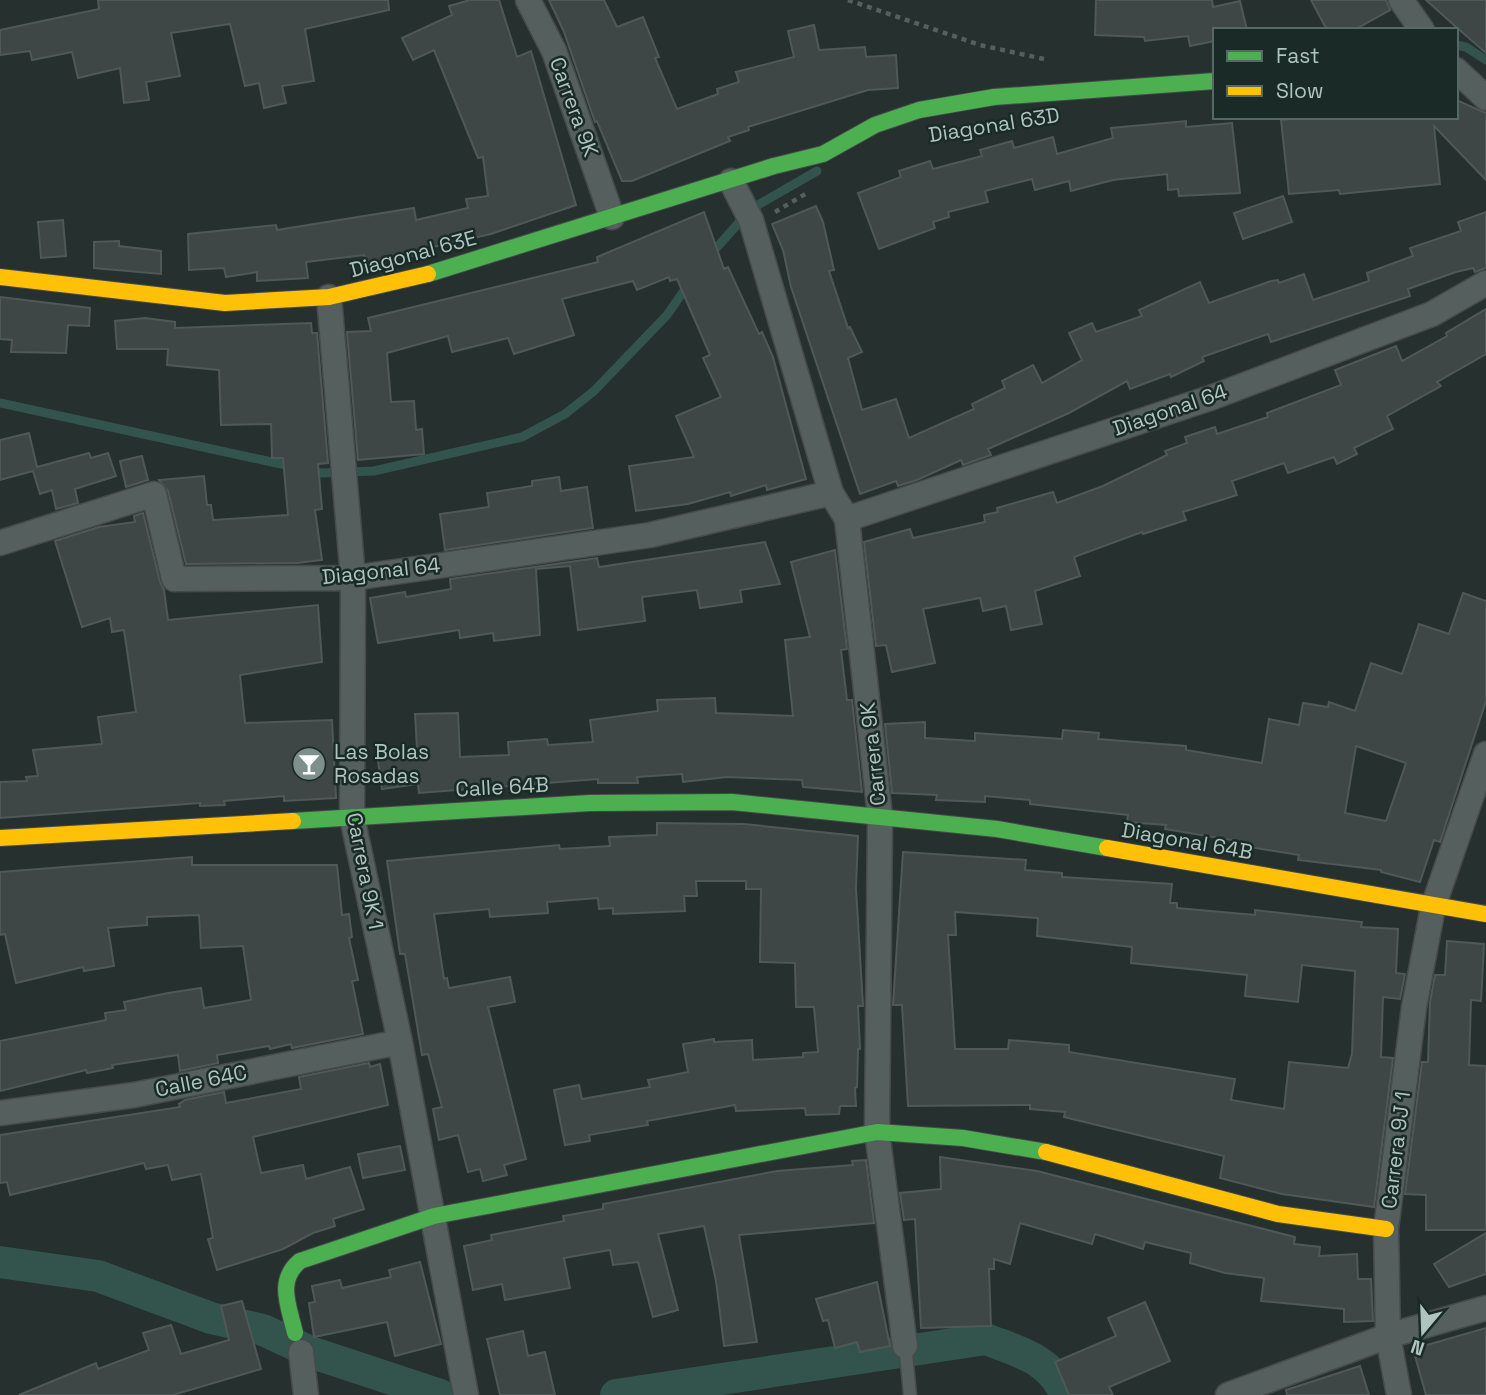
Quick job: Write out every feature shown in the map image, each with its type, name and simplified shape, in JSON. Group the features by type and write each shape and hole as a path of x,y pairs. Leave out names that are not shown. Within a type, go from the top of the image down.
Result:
{"street":[{"name":"Carrera 9K","path":"528,0 554,51 612,217"},
{"path":"1401,0 1421,28"},
{"path":"1458,73 1486,98"},
{"name":"Diagonal 63D","path":"823,154 875,125 919,110 994,97 1213,82"},
{"name":"Diagonal 63E","path":"0,277 225,303 329,297 423,276 774,166 823,154"},
{"name":"Carrera 9K","path":"731,181 749,217 831,493 847,519 880,816 877,1132 906,1349"},
{"name":"Diagonal 64","path":"847,519 1213,397 1432,314 1486,283"},
{"name":"Carrera 9K 1","path":"329,297 353,578 352,817 400,1042 464,1389"},
{"name":"Diagonal 64","path":"0,543 155,494 174,579 353,578 650,534 831,493"},
{"name":"Carrera 9J 1","path":"1399,1395 1388,1335 1386,1229 1414,1007 1433,907 1486,754"},
{"name":"Calle 64B","path":"0,838 629,802 733,802 880,816"},
{"name":"Diagonal 64B","path":"880,816 997,829 1433,907 1486,914"},
{"name":"Calle 64C","path":"0,1113 134,1095 400,1042"},
{"path":"306,1395 285,1286 288,1271 300,1261 434,1216 877,1132 963,1138 1041,1152 1278,1214 1386,1229"},
{"path":"1228,1395 1388,1335 1486,1308"}],"lane":[{"name":"Carrera 9K","path":"906,1349 910,1395"}],"path":[{"path":"848,0 980,45 1057,62"},
{"path":"749,217 817,187"}],"building":[{"path":"98,0 388,0 389,10 305,29 314,81 282,86 286,103 264,108 259,83 245,86 230,24 171,33 180,76 146,82 149,100 124,103 120,68 78,78 72,52 32,60 30,51 0,55 0,30 99,9"},
{"path":"470,0 499,0 517,57 531,51 576,205 491,234 420,250 421,255 365,262 364,255 306,262 308,278 257,281 257,272 226,277 224,268 189,270 188,234 276,225 277,230 414,208 416,220 468,208 466,199 488,196 483,157 478,158 434,50 413,60 402,38 452,15 449,6"},
{"path":"549,0 604,0 617,27 643,17 659,57 655,58 677,109 718,94 717,89 739,82 736,72 794,57 788,31 814,25 819,50 865,47 866,57 896,55 898,88 868,90 748,127 749,130 728,137 730,141 632,181 622,181 597,121 595,122 564,32"},
{"path":"1096,0 1212,0 1213,7 1240,1 1247,28 1213,28 1213,41 1190,46 1188,36 1145,41 1144,37 1095,35"},
{"path":"1311,0 1386,0 1390,10 1358,28 1326,28"},
{"path":"1426,0 1486,0 1486,53 1458,28"},
{"path":"1458,101 1486,113 1486,180 1434,126 1440,184 1340,194 1339,190 1289,194 1281,120 1458,119"},
{"path":"1186,121 1186,127 1232,123 1240,193 1179,196 1178,189 1168,190 1167,174 1113,180 1071,191 1069,181 1035,190 1032,179 985,191 988,202 948,212 949,217 933,222 935,228 879,249 858,193 901,177 899,171 930,161 933,169 982,156 980,150 1012,141 1014,148 1053,137 1057,154 1113,138 1111,128"},
{"path":"1283,196 1292,222 1243,239 1234,213"},
{"path":"816,206 823,222 834,270 829,271 848,328 850,327 862,352 848,358 862,410 896,399 909,438 974,409 972,404 1005,388 1002,381 1033,365 1042,383 1082,360 1069,333 1092,323 1096,332 1142,316 1139,310 1200,282 1209,303 1271,281 1278,280 1279,283 1304,274 1313,300 1369,281 1367,273 1413,256 1410,248 1461,231 1458,222 1486,212 1486,268 1475,272 1473,268 1456,272 1408,289 1410,296 1271,342 1268,334 1202,357 1204,361 1171,377 1170,374 1130,389 1127,381 1069,413 988,449 991,455 963,465 961,460 917,480 898,486 896,481 860,494 791,287 783,250 772,224"},
{"path":"704,212 724,269 728,267 759,334 762,332 773,357 806,479 767,490 766,485 731,496 730,492 688,504 636,511 629,466 694,457 676,416 721,397 703,358 710,355 677,279 670,281 669,277 637,290 633,281 562,299 574,335 514,354 508,338 452,352 448,336 387,353 391,402 414,401 416,430 422,429 424,454 358,460 347,332 371,331 368,318 598,262 597,257"},
{"path":"63,220 66,256 41,258 38,222"},
{"path":"119,241 119,246 161,251 161,274 94,268 94,242"},
{"path":"0,297 90,308 89,326 68,325 66,353 11,352 12,340 0,339"},
{"path":"1486,309 1486,354 1437,382 1441,386 1387,416 1393,429 1354,448 1357,454 1337,464 1334,457 1288,473 1284,463 1232,481 1237,495 1183,512 1186,520 1143,534 1142,532 1074,557 1080,576 1035,591 1042,624 1011,630 1006,606 983,611 980,598 923,609 935,663 892,672 886,645 876,646 864,542 910,529 913,538 985,522 984,515 998,512 997,508 1053,492 1057,503 1103,486 1167,455 1165,451 1187,443 1185,437 1215,427 1217,434 1268,417 1267,413 1341,385 1335,370 1396,346 1402,361 1447,336 1446,333"},
{"path":"145,318 175,322 175,328 311,323 312,333 317,333 328,463 318,464 322,509 315,510 322,560 297,563 186,564 168,491 159,480 204,476 207,505 211,505 213,520 288,515 283,458 272,458 271,424 221,425 219,370 167,365 168,349 117,349 115,321"},
{"path":"29,433 37,467 89,453 91,458 108,453 116,476 75,489 78,503 56,509 52,490 40,494 33,471 0,480 0,440"},
{"path":"142,456 148,480 126,487 120,461"},
{"path":"559,477 561,491 587,487 593,528 445,550 440,514 489,507 487,493 532,486 532,481"},
{"path":"143,513 164,590 168,620 318,605 322,662 240,675 245,723 332,720 336,798 284,801 284,796 224,801 225,805 200,806 200,803 0,818 0,782 27,781 26,777 38,776 33,750 102,744 98,717 136,712 124,630 112,632 110,618 82,627 55,541 99,527 135,522 134,516"},
{"path":"765,542 780,584 740,590 742,602 700,608 697,590 642,597 645,621 578,630 570,566 536,569 540,635 494,641 493,633 460,638 459,630 378,643 370,598 405,592 406,597 451,589 450,579 597,558 599,567"},
{"path":"835,550 847,649 841,650 847,700 852,700 862,792 803,787 802,780 727,777 683,782 682,774 637,777 638,783 598,783 598,779 419,793 418,784 382,789 377,754 417,749 415,714 458,713 460,757 509,755 508,742 547,739 548,745 593,742 590,720 658,711 657,700 715,698 716,713 793,716 785,640 810,637 791,562"},
{"path":"1463,593 1486,601 1486,701 1440,842 1434,840 1420,882 1381,870 1298,860 1299,855 1249,847 1249,843 1165,829 1166,825 1127,822 1128,815 1030,804 1030,800 985,796 985,802 936,800 937,795 892,793 885,724 925,722 925,738 975,741 975,733 1062,739 1063,730 1099,733 1098,739 1186,746 1186,750 1262,763 1269,719 1299,725 1303,703 1328,707 1329,702 1355,711 1371,663 1402,674 1419,624 1449,634","holes":["1356,746 1406,763 1386,821 1345,813"]},
{"path":"657,823 744,824 858,836 856,888 863,1006 858,1006 860,1049 855,1088 856,1106 840,1106 839,1114 806,1115 805,1108 736,1111 735,1105 647,1121 648,1125 589,1135 590,1141 565,1145 554,1090 579,1085 582,1099 650,1087 648,1080 688,1072 683,1044 714,1039 714,1042 752,1040 753,1060 803,1057 803,1053 818,1052 814,1007 796,1007 795,963 760,962 761,889 746,889 746,881 696,881 697,896 684,896 685,911 613,914 613,908 599,909 598,898 547,902 548,913 490,917 489,909 434,914 444,979 447,978 449,988 510,977 515,1002 488,1007 526,1159 504,1165 507,1175 483,1181 480,1169 468,1172 458,1135 439,1140 433,1109 442,1107 428,1054 422,1055 405,954 400,954 387,861 559,845 560,849 610,846 609,837 657,835"},
{"path":"903,852 1026,860 1025,870 1062,873 1062,877 1172,884 1170,903 1177,903 1177,908 1255,915 1255,910 1362,922 1361,927 1398,929 1396,973 1405,974 1400,999 1383,997 1381,1057 1393,1058 1374,1207 1282,1194 1220,1178 1224,1156 1064,1117 1065,1112 1030,1109 1030,1105 908,1106 902,1005 893,1005","holes":["955,912 1038,918 1037,936 1132,947 1131,963 1247,975 1245,996 1298,1002 1302,965 1355,971 1352,1054 1348,1068 1289,1062 1284,1109 1231,1100 1235,1079 1069,1052 1069,1045 1009,1040 1008,1049 955,1049 948,935 956,935"]},
{"path":"192,857 192,865 337,865 342,915 349,914 352,937 349,938 358,980 352,981 363,1034 292,1048 291,1044 270,1049 269,1046 217,1055 218,1063 180,1071 178,1055 112,1065 113,1068 87,1073 86,1070 0,1091 0,1041 106,1020 105,1013 126,1010 124,1002 168,993 201,988 204,1008 251,1000 243,946 201,948 199,915 147,917 147,925 108,928 114,966 84,971 83,967 16,983 5,934 0,935 0,872"},
{"path":"1447,941 1484,944 1481,1001 1471,1000 1469,1065 1486,1066 1486,1230 1426,1230 1426,1195 1405,1194 1422,1062 1428,1062 1430,1002 1435,975 1445,975"},
{"path":"369,1063 370,1067 380,1064 388,1105 253,1137 261,1173 303,1165 306,1179 350,1167 364,1209 333,1219 335,1226 313,1233 283,1249 217,1270 208,1239 213,1238 201,1174 172,1180 168,1165 146,1169 144,1163 10,1195 7,1182 0,1183 0,1135 180,1107 179,1104 185,1100 224,1092 226,1103 301,1089 299,1077"},
{"path":"400,1146 405,1170 363,1178 358,1154"},
{"path":"940,1157 1037,1171 1295,1237 1294,1244 1320,1247 1319,1256 1357,1254 1358,1279 1371,1279 1373,1321 1344,1322 1344,1309 1261,1301 1264,1278 1225,1273 1190,1263 1191,1253 1145,1242 1143,1249 1095,1234 1092,1244 1020,1223 1010,1264 994,1259 994,1269 989,1269 991,1326 921,1328 915,1219 904,1220 900,1193 941,1189"},
{"path":"866,1160 874,1223 739,1235 757,1342 724,1346 716,1281 704,1226 658,1234 678,1310 653,1317 638,1262 613,1265 610,1250 564,1258 570,1288 505,1300 502,1284 473,1290 464,1246 492,1240 491,1235 564,1221 563,1216 603,1209 603,1204 777,1171 853,1165 852,1161"},
{"path":"1486,1233 1486,1274 1449,1287 1434,1264"},
{"path":"420,1262 441,1344 395,1356 387,1322 314,1337 309,1303 315,1302 312,1286 340,1280 342,1288 391,1277 389,1270"},
{"path":"877,1282 890,1346 860,1352 857,1342 835,1348 828,1320 823,1321 816,1299"},
{"path":"242,1301 261,1369 173,1395 19,1395 96,1363 98,1369 149,1350 143,1333 171,1325 181,1354 229,1340 221,1306"},
{"path":"1145,1302 1170,1361 1109,1387 1113,1395 1069,1395 1055,1362 1116,1336 1108,1318"},
{"path":"1486,1328 1486,1395 1426,1395 1413,1349"},
{"path":"523,1331 528,1356 545,1352 555,1395 500,1395 487,1339"},
{"path":"1360,1366 1369,1395 1287,1395 1286,1390"}],"waterway":[{"path":"1458,45 1466,47 1486,60"},
{"path":"711,254 751,209 817,171"},
{"path":"309,470 321,473 374,471 522,437 565,414 594,391 667,315 688,285"},
{"path":"0,403 295,467"},
{"path":"0,1262 98,1276 211,1318 263,1330 313,1353 440,1395"},
{"path":"616,1395 986,1339 1033,1358 1051,1373 1066,1395"}],"traffic: fast":[{"path":"428,274 774,166 823,154 875,125 919,110 994,97 1213,81"},
{"path":"293,821 590,803 732,802 997,829 1107,848"},
{"path":"295,1333 286,1285 288,1277 300,1261 434,1216 877,1132 963,1138 1046,1152"}],"traffic: slow":[{"path":"0,277 225,303 329,297 428,274"},
{"path":"0,838 293,821"},
{"path":"1107,848 1486,914"},
{"path":"1046,1152 1278,1214 1386,1229"}],"place":[{"name":"Las Bolas Rosadas","path":"309,764"}]}
